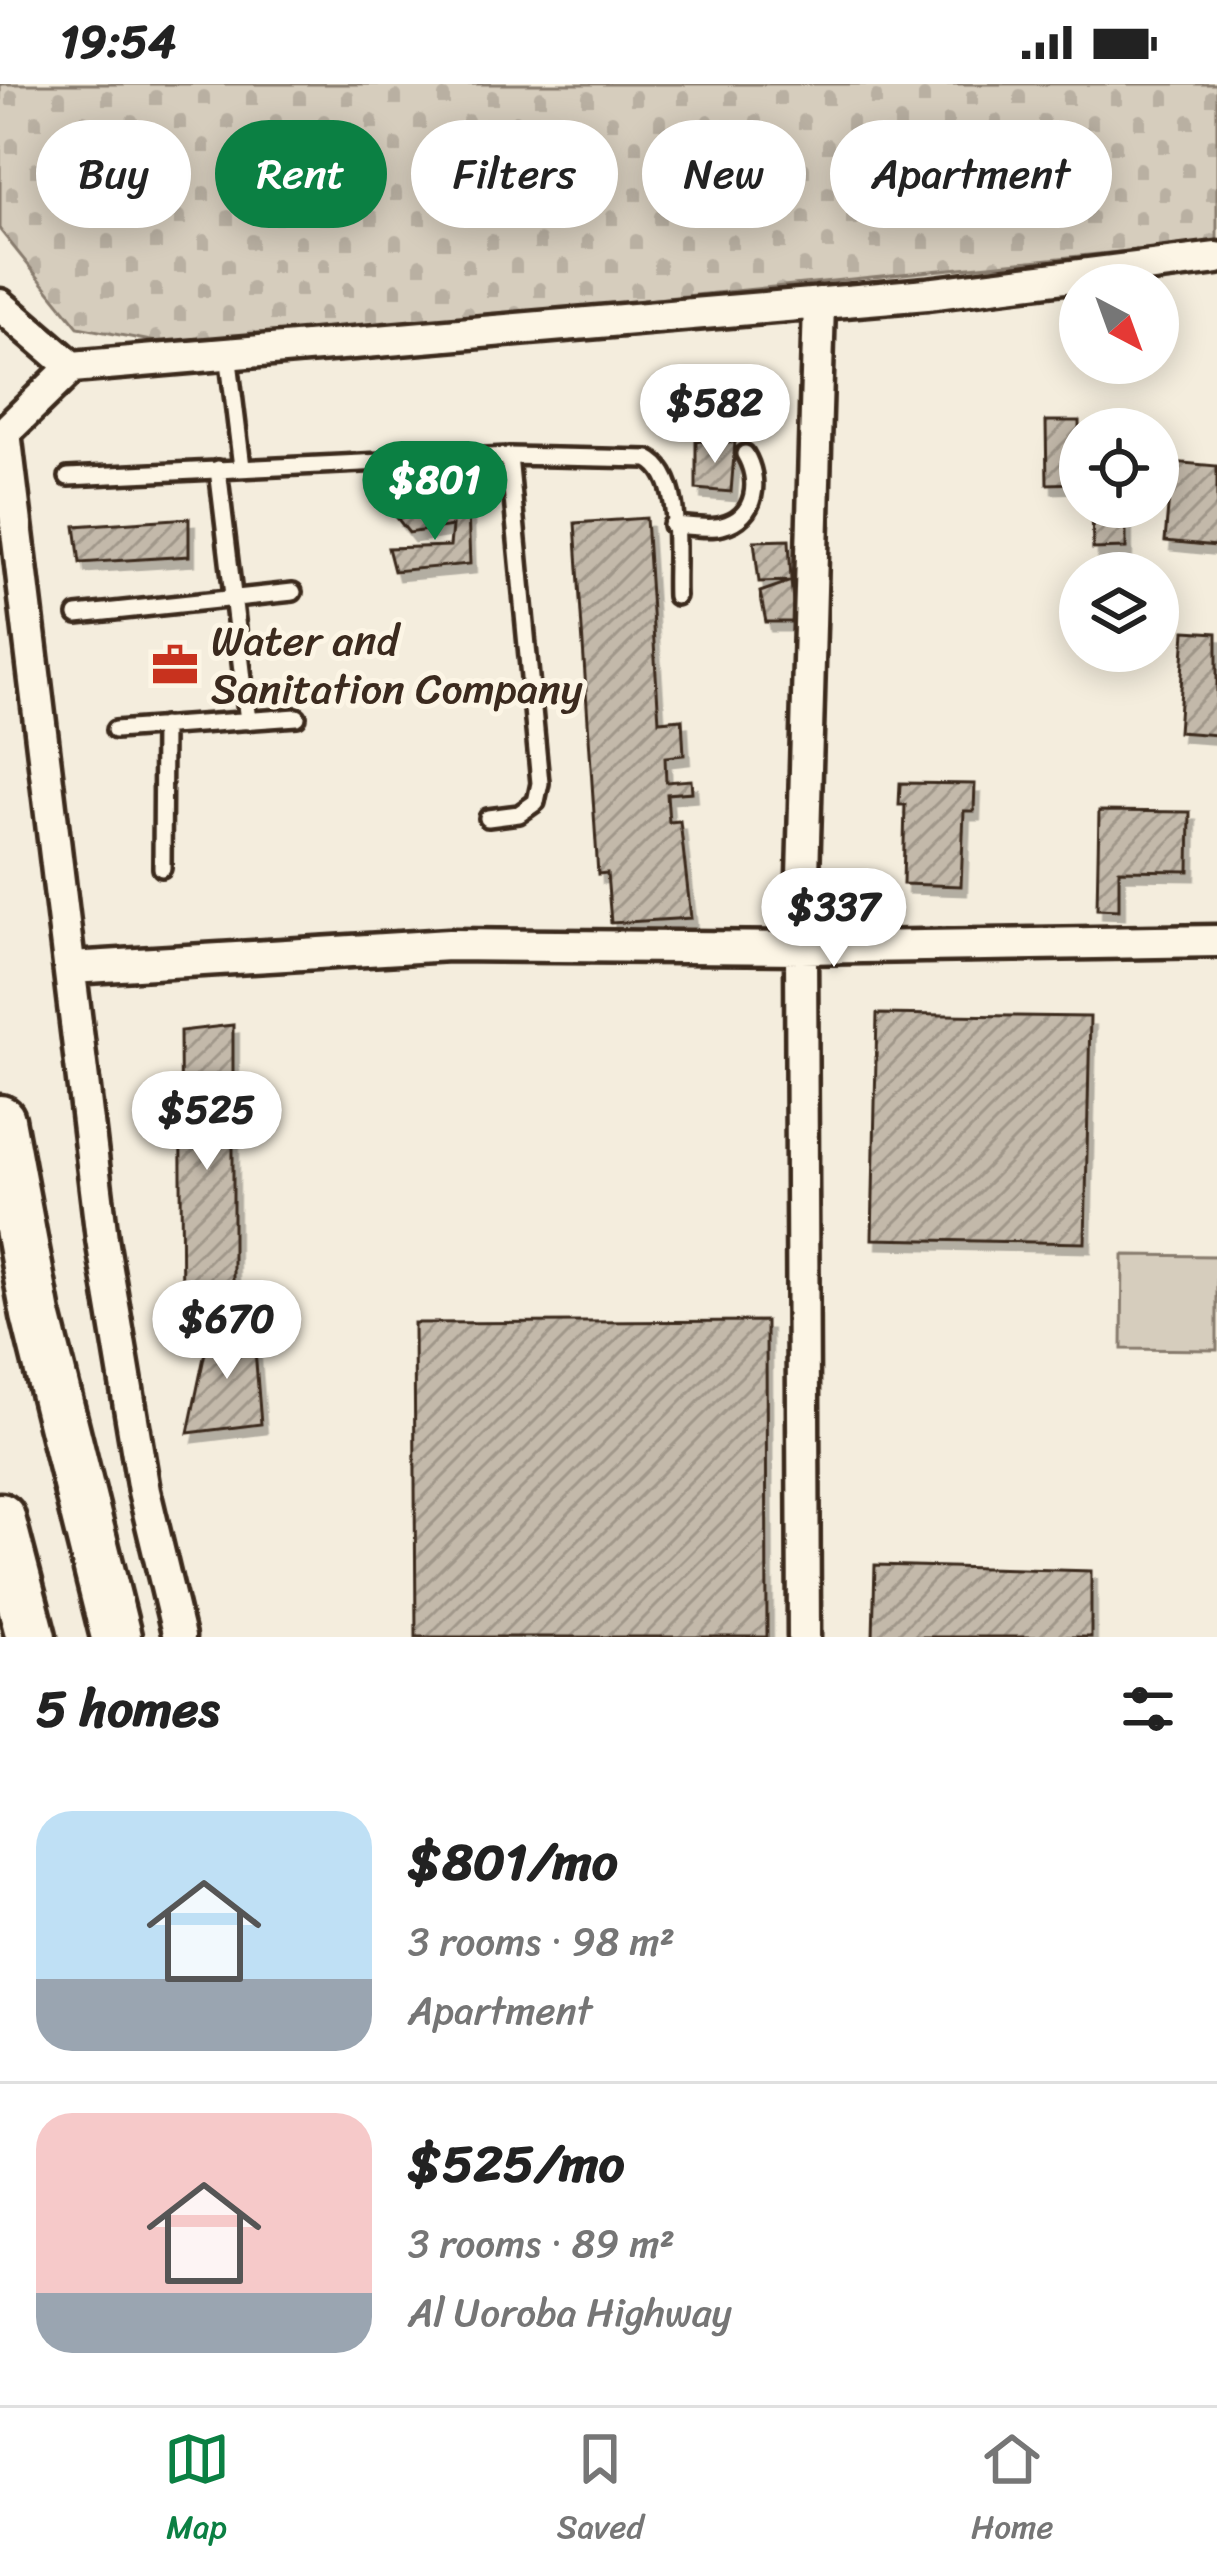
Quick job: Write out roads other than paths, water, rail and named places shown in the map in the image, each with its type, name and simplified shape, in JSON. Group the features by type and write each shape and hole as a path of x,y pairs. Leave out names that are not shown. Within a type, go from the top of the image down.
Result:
{"highway":[{"path":"0,1120 36,1315 116,1637"},
{"path":"0,1518 31,1637"}],"street":[{"path":"179,1637 121,1366 2,435 72,367 1034,283 1217,258"},
{"path":"804,1637 801,948 819,303"},
{"path":"0,305 72,367"},
{"path":"71,968 449,945 801,948 1217,941"}],"lane":[{"path":"228,353 242,467"},
{"path":"672,525 723,526 741,515 755,495 756,472 745,454"},
{"path":"488,818 519,814 536,802 540,783 509,456"},
{"path":"68,477 509,456 648,459 661,466 670,484 676,596"},
{"path":"218,469 248,721"},
{"path":"77,615 293,592"},
{"path":"115,730 297,717"},
{"path":"162,868 163,726"}],"place":[{"name":"Water and Sanitation Company","path":"175,665"}]}
